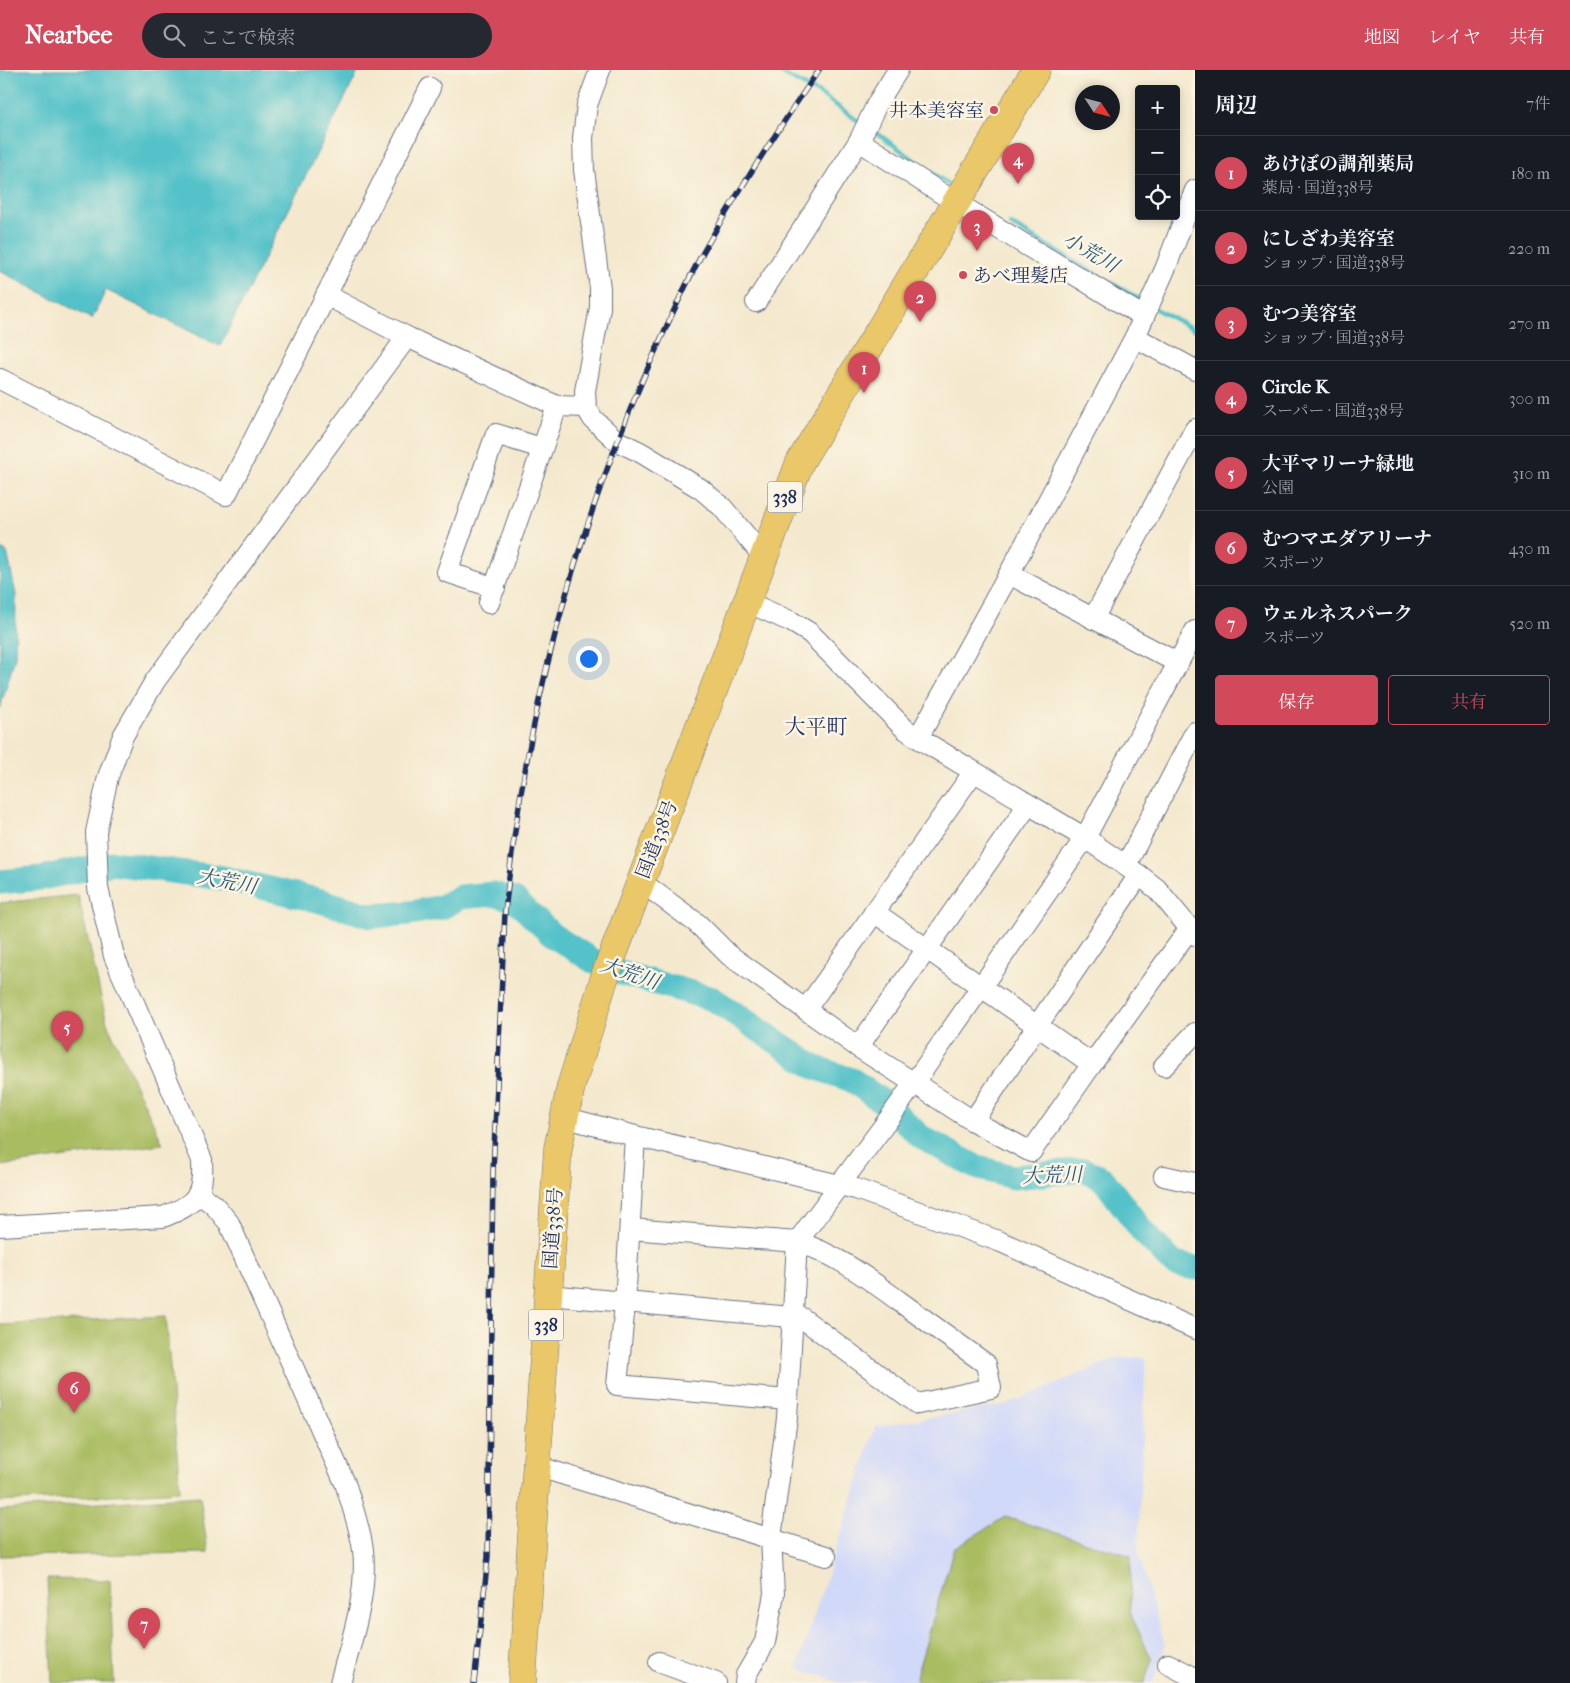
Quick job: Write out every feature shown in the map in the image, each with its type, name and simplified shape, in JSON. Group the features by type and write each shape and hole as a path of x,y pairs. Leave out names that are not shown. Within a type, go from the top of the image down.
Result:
{"highway":[{"name":"国道338号","path":"522,1683 558,1157 563,1117 584,1036 640,881 800,462 1036,70"}],"street":[{"path":"600,70 587,105 583,138 584,170 600,288 600,308 585,391 586,407 593,419 617,441 640,452 701,489 722,507 763,556"},
{"path":"756,302 859,141 878,102 898,70"},
{"path":"0,379 226,495 430,88"},
{"path":"859,141 955,202 1145,314"},
{"path":"918,738 1009,574 1134,338 1195,190"},
{"path":"326,295 407,337 557,406 586,407"},
{"path":"0,1226 163,1216 185,1208 198,1193 203,1182 202,1160 114,956 98,888 96,832 108,777 123,736 155,681 407,337"},
{"path":"1134,338 1195,370"},
{"path":"542,448 496,434 447,572 492,596 557,406"},
{"path":"1094,619 1195,429"},
{"path":"1009,574 1178,663"},
{"path":"640,881 698,924 729,955 858,1046 913,1084 973,1121 1031,1152 1092,1064 1192,932 1157,889 1133,870 1085,838 973,773 905,729 810,632 747,602"},
{"path":"745,1683 746,1676 765,1642 774,1594 772,1538 788,1400 797,1242 896,1109 1085,838 1195,631"},
{"path":"973,1121 1036,1025 1133,870 1195,732"},
{"path":"806,1009 973,773"},
{"path":"858,1046 1028,805"},
{"path":"874,912 1092,1064"},
{"path":"1164,1066 1195,1033"},
{"path":"563,1117 841,1185 1001,1242 1195,1329"},
{"path":"635,1136 625,1304 617,1385 788,1400"},
{"path":"1164,1176 1195,1183"},
{"path":"198,1193 214,1205 229,1223 346,1483 356,1516 363,1551 363,1578 357,1619 340,1683"},
{"path":"548,1295 625,1304 802,1318 918,1404 991,1388 986,1364 864,1276 835,1258 797,1242 630,1229"},
{"path":"536,1466 826,1556"},
{"path":"659,1662 716,1683"},
{"path":"1168,1664 1195,1678"}],"shaded area":[{"path":"1119,1357 1146,1357 1138,1552 1165,1646 1153,1683 840,1683 797,1668 875,1427 1008,1404"}],"green space":[{"path":"78,895 107,1023 163,1144 0,1166 0,903"},
{"path":"166,1316 180,1491 0,1502 0,1325"},
{"path":"200,1496 208,1553 0,1556 0,1510"},
{"path":"1005,1517 1131,1556 1130,1613 1152,1660 1144,1683 918,1683 915,1680 954,1548"},
{"path":"47,1579 110,1580 114,1683 52,1683"}],"water":[{"path":"0,70 359,70 220,346 106,290 92,319 0,271"},
{"path":"0,549 7,552 16,595 15,657 0,708"}],"waterway":[{"name":"小荒川","path":"775,70 819,93 861,123"},
{"name":"小荒川","path":"870,128 948,184"},
{"name":"小荒川","path":"1010,224 1146,303"},
{"name":"小荒川","path":"1154,308 1195,330"},
{"name":"大荒川","path":"0,882 41,878 113,863 223,878 321,901 371,916 410,913 442,907 460,897 493,894 515,900 552,935 593,961 621,973 713,999 814,1067 852,1080 887,1105 921,1137 976,1167 1013,1177 1084,1170 1103,1179 1143,1232 1174,1264 1195,1268"}],"railway":[{"path":"474,1683 488,1557 493,1172 505,912 524,774 538,707 553,640 572,574 593,509 643,379 706,247 761,157 819,70"}],"place":[{"name":"井本美容室","path":"994,110"},
{"name":"Circle K","path":"1018,184"},
{"name":"むつ美容室","path":"977,251"},
{"name":"あべ理髪店","path":"963,275"},
{"name":"にしざわ美容室","path":"920,322"},
{"name":"あけぼの調剤薬局","path":"864,393"},
{"name":"大平マリーナ緑地","path":"67,1052"},
{"name":"むつマエダアリーナ","path":"74,1413"},
{"name":"ウェルネスパーク","path":"144,1649"}],"district":[{"name":"大平町","path":"816,727"}]}
